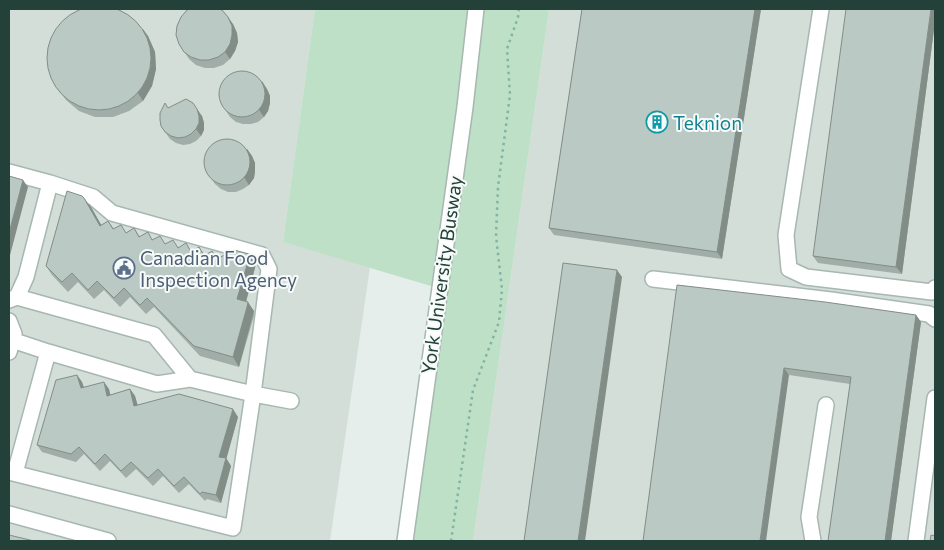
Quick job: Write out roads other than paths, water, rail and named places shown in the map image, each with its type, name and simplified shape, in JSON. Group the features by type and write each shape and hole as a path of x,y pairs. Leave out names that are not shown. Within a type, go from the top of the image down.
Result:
{"lane":[{"name":"York University Busway","path":"405,541 465,107 476,9"},
{"path":"821,9 786,235 789,269 806,277 932,292 935,288"},
{"path":"9,172 93,197 112,213 262,255 269,269 234,528 12,473 48,352"},
{"path":"50,183 26,277 13,298 154,335 190,379"},
{"path":"653,279 831,300 929,314 935,319"},
{"path":"9,320 14,334 10,346 48,352 157,384 190,379 291,401"},
{"path":"916,541 935,398"},
{"path":"813,541 809,518 826,405"},
{"path":"9,514 108,541"}],"place":[{"name":"Teknion","path":"657,122"},
{"name":"Canadian Food Inspection Agency","path":"124,268"}]}
